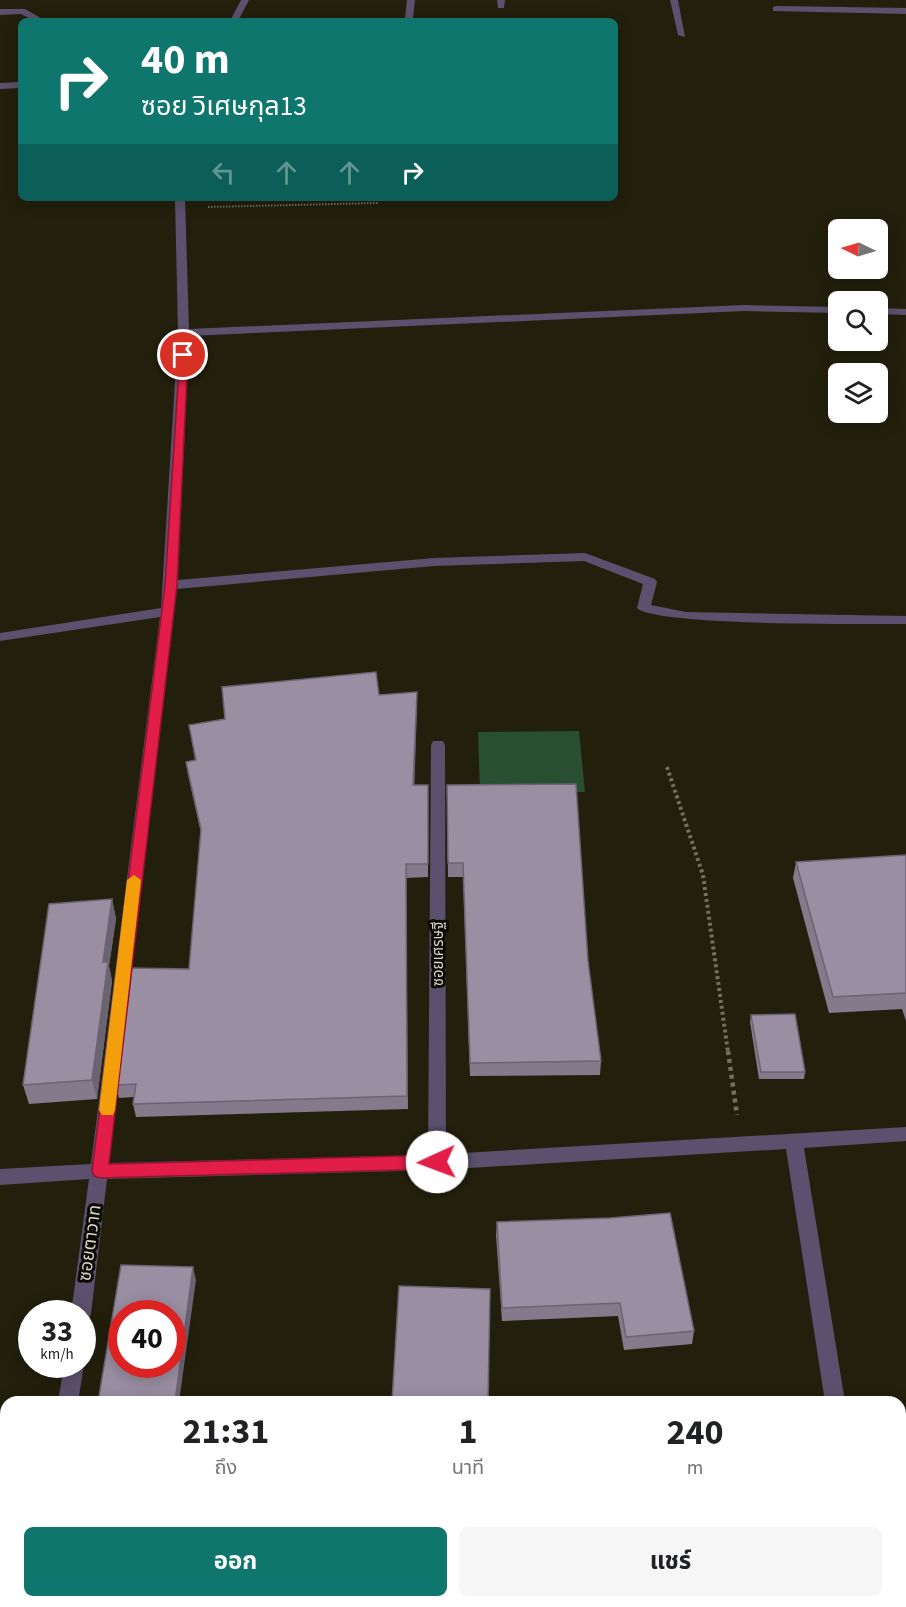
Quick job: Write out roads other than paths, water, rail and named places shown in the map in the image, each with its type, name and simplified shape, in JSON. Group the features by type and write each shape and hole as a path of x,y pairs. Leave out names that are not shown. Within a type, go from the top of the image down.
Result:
{"street":[{"path":"22,11 25,0"},
{"path":"236,18 245,0"},
{"path":"409,18 411,0"},
{"path":"674,0 682,35"},
{"path":"776,9 906,11"},
{"path":"0,12 22,11 36,18"},
{"path":"0,86 18,85"},
{"name":"ซอยตาวาท","path":"83,1300 171,585 184,333 180,203"},
{"path":"184,333 744,308 828,310"},
{"path":"888,311 906,312"},
{"path":"171,585 434,562 585,557 650,582 644,608 686,616 906,620"},
{"path":"0,637 166,612"},
{"name":"ซอยเศรษฐี","path":"437,1162 438,745"},
{"path":"0,1178 100,1171 437,1162 741,1143 794,1143 906,1134"},
{"path":"794,1143 835,1396"},
{"path":"69,1396 72,1378"}]}
